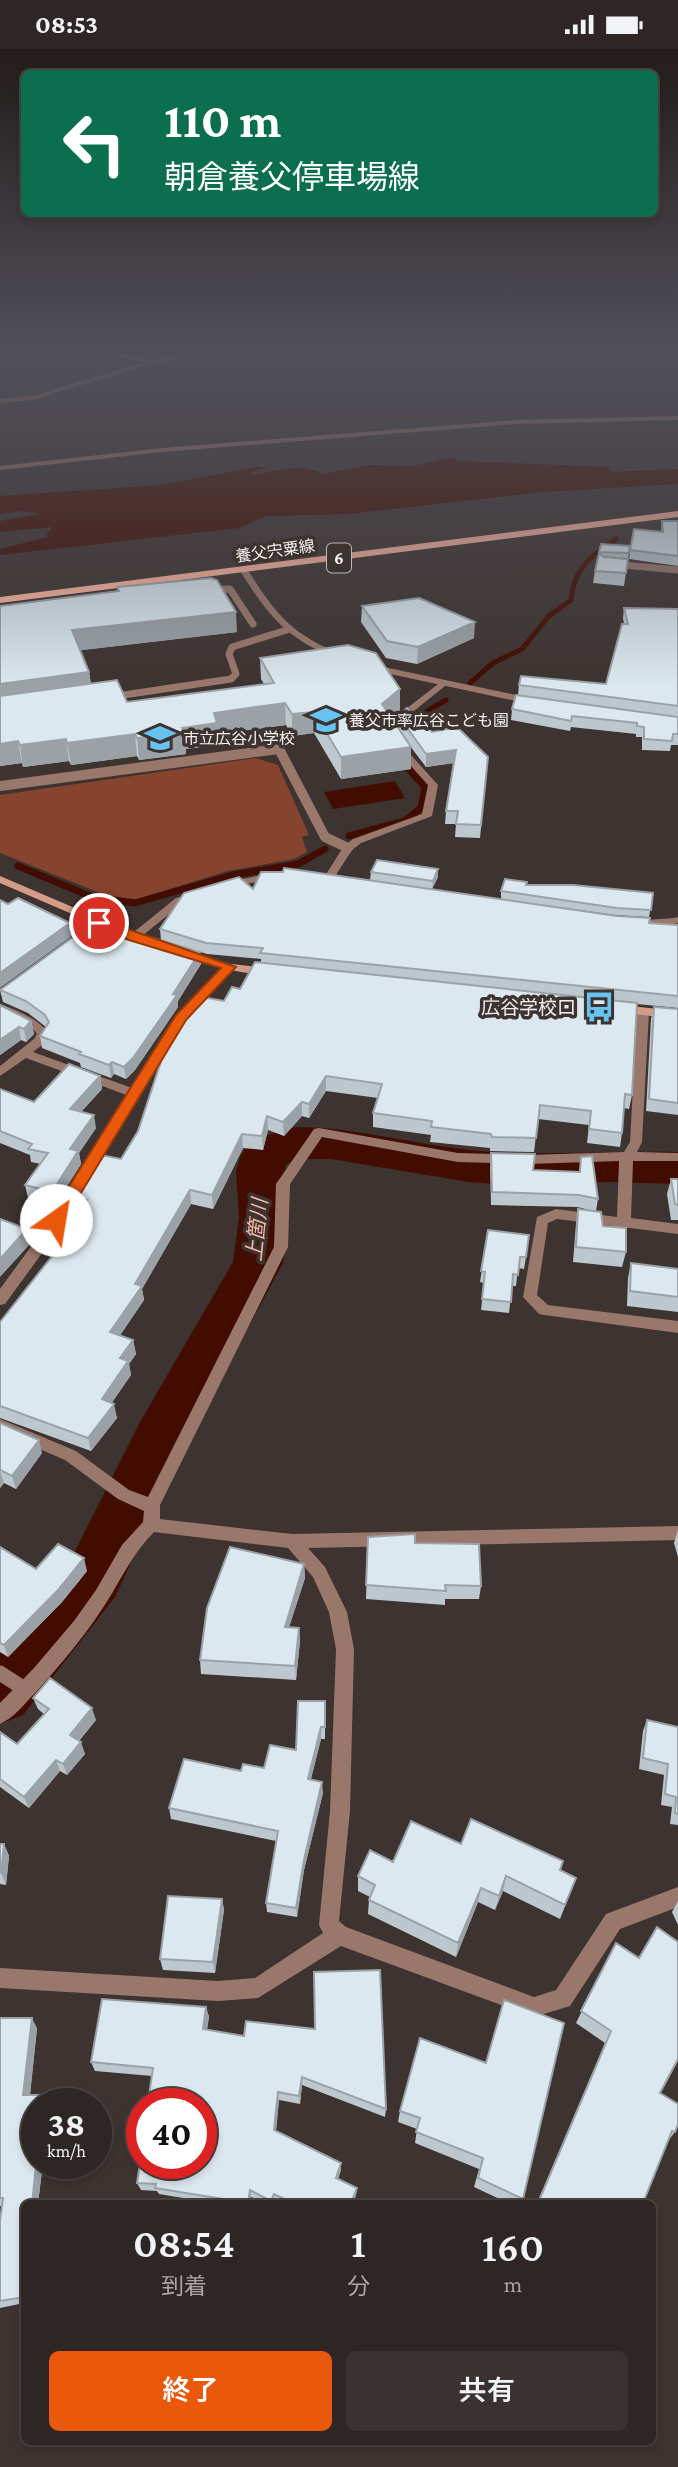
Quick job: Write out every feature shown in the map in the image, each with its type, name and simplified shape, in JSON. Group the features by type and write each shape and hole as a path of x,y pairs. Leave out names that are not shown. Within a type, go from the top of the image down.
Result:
{"main road":[{"name":"養父宍粟線","path":"0,600 244,571 678,513"},
{"path":"0,879 133,938 158,946"},
{"path":"171,950 230,967 284,973"},
{"path":"610,1008 678,1016"}],"street":[{"path":"0,468 55,462"},
{"path":"244,571 278,622 287,630 344,658"},
{"path":"354,661 442,684 547,704"},
{"path":"341,881 322,878 357,841 427,816 433,785 406,755 389,726 442,684"},
{"path":"133,938 180,900 252,878 284,874"},
{"path":"634,922 664,924 678,920"},
{"path":"88,931 99,923"},
{"path":"0,1300 43,1241 181,1017 230,967"},
{"path":"0,1008 38,1027 43,1034 38,1042 0,1072"},
{"path":"624,1221 627,1162 636,1142 643,1012"},
{"path":"24,1053 136,1094"},
{"path":"151,1525 146,1505 281,1247 282,1184 319,1132 477,1159 627,1162 678,1157"},
{"path":"678,1229 556,1214 542,1220 530,1297 544,1310 678,1327"},
{"path":"0,1425 41,1440 80,1461 124,1493 146,1505"},
{"path":"0,1714 101,1597 128,1546 151,1525 292,1541 678,1533"},
{"path":"292,1541 319,1572 338,1612 345,1649 340,1811 329,1925 339,1935 534,2007 563,1999 612,1921 678,1897"},
{"path":"0,1978 218,1990 257,1988 339,1935"}],"lane":[{"path":"603,563 678,570"},
{"path":"197,591 230,589 253,624"},
{"path":"106,698 231,679 236,674 229,655 232,647 287,630"},
{"path":"0,786 279,749 325,837 348,849"},
{"path":"0,1673 23,1688"}],"shaded area":[{"path":"431,462 479,462 616,467 608,468 610,472 678,469 678,484 542,492 349,514 266,516 239,528 0,555 0,549 48,537 47,533 53,527 0,532 0,521 41,514 23,511 0,514 0,496 161,485 257,467 269,467 251,472 253,475 284,469 306,468 324,474 369,465 414,466"},
{"path":"256,758 278,765 309,835 302,837 307,852 294,859 228,871 137,899 115,899 0,853 0,795"},
{"path":"395,781 405,798 333,809 324,792"}],"building":[{"path":"662,521 678,521 678,556 630,550 634,529 663,532"},
{"path":"601,544 630,546 629,553 599,552"},
{"path":"599,553 604,557 628,559 626,573 595,571"},
{"path":"211,578 217,580 236,612 72,630 89,672 0,684 0,606 119,591 117,587"},
{"path":"419,598 475,622 418,647 387,641 362,606"},
{"path":"624,608 678,609 678,706 519,685 521,676 606,684 622,624 628,624"},
{"path":"348,645 376,653 400,689 382,704 411,747 341,757 314,712 292,714 285,703 214,713 217,723 182,728 184,732 137,738 135,734 67,743 66,739 20,745 18,741 0,744 0,696 117,680 127,702 274,683 260,658"},
{"path":"516,695 678,717 678,734 673,734 672,741 644,739 644,727 637,726 637,723 572,716 571,721 512,709"},
{"path":"407,708 414,719 422,718 432,732 457,727 488,757 481,825 456,824 458,811 446,811 456,750 426,754 398,715"},
{"path":"377,860 438,869 433,881 371,872"},
{"path":"284,868 617,916 650,918 649,923 678,925 678,996 260,953 263,948 206,943 160,929 184,893 239,877 253,889 261,872 283,872"},
{"path":"505,879 527,882 526,885 573,885 653,893 651,910 617,908 501,891"},
{"path":"18,898 70,923 0,973 0,900 8,904"},
{"path":"99,926 200,952 173,994 177,995 124,1067 112,1062 109,1065 79,1054 81,1052 40,1036 49,1022 45,1015 26,1001 0,990 87,927 94,930"},
{"path":"255,962 637,1003 632,1095 625,1094 622,1133 589,1129 591,1111 540,1105 536,1138 492,1137 491,1134 431,1127 432,1121 373,1113 382,1084 326,1076 309,1104 302,1102 283,1122 267,1116 262,1136 242,1134 212,1195 190,1190 135,1284 142,1286 110,1332 133,1340 120,1358 128,1361 102,1399 114,1404 88,1438 0,1406 0,1322 79,1222 74,1218 87,1200 70,1195 96,1154 121,1159 138,1131 170,1034 197,996 224,1001 232,987 240,989"},
{"path":"0,1005 31,1021 24,1029 19,1027 0,1040"},
{"path":"654,1007 678,1009 678,1103 649,1099"},
{"path":"69,1064 100,1076 70,1109 94,1115 70,1149 78,1151 52,1192 25,1185 48,1153 28,1149 32,1144 0,1131 0,1089 34,1102"},
{"path":"491,1153 535,1154 533,1170 580,1172 581,1157 592,1156 598,1199 579,1195 492,1192"},
{"path":"671,1179 678,1179 678,1205 675,1204"},
{"path":"578,1209 601,1212 603,1226 626,1228 626,1252 576,1247"},
{"path":"0,1219 27,1229 0,1259"},
{"path":"488,1230 529,1235 526,1257 520,1257 518,1275 513,1274 511,1302 482,1299 485,1272 481,1271"},
{"path":"631,1263 678,1269 678,1297 630,1291"},
{"path":"0,1423 39,1440 12,1476 0,1470"},
{"path":"415,1534 415,1543 479,1544 481,1586 445,1585 446,1591 366,1585 368,1537"},
{"path":"58,1544 84,1558 59,1589 4,1645 0,1643 0,1547 36,1569"},
{"path":"230,1547 304,1564 285,1627 299,1628 295,1666 200,1660 207,1608"},
{"path":"50,1678 92,1708 70,1735 81,1742 63,1764 56,1760 24,1797 0,1779 0,1732 17,1744 49,1709 33,1698"},
{"path":"298,1701 325,1701 325,1727 321,1727 308,1779 322,1782 296,1908 266,1903 278,1831 169,1808 184,1759 241,1771 243,1764 264,1768 270,1745 296,1750"},
{"path":"647,1720 678,1727 678,1814 675,1813 676,1797 665,1794 668,1764 643,1758"},
{"path":"471,1819 563,1861 560,1870 576,1878 565,1905 506,1876 499,1896 481,1888 458,1943 369,1900 375,1885 358,1876 370,1850 393,1862 411,1821 461,1844"},
{"path":"0,1844 4,1844 1,1873 0,1873"},
{"path":"168,1896 222,1899 213,1962 160,1959"},
{"path":"657,1927 678,1942 678,2059 660,2093 678,2104 678,2124 675,2132 672,2131 644,2200 539,2200 611,2031 581,2011 616,1943 639,1958"},
{"path":"380,1970 386,2109 302,2077 299,2096 278,2092 274,2130 341,2163 336,2178 357,2188 352,2200 287,2200 274,2194 269,2200 250,2190 248,2200 229,2200 155,2188 156,2184 137,2183 138,2179 217,2179 217,2088 150,2088 153,2068 91,2062 102,1999 206,2007 203,2029 244,2036 246,2021 315,2029 314,1972"},
{"path":"504,2000 564,2023 523,2199 478,2178 483,2158 416,2132 420,2118 400,2111 420,2038 486,2063"},
{"path":"0,2018 32,2018 24,2088 21,2088 21,2179 35,2179 32,2200 21,2200 21,2298 0,2301 0,2221 3,2198 0,2198"}],"waterway":[{"path":"470,683 493,663 522,649 549,616 571,600 576,580 585,564 616,539"},
{"path":"406,724 446,700"},
{"path":"349,836 405,821 421,808 425,787 402,762"},
{"path":"18,866 92,897 135,903 233,875 298,864 325,849"},
{"name":"上箇川","path":"0,1693 93,1578 160,1438 258,1263 264,1217 260,1172 264,1157 278,1148 296,1143 331,1143 469,1166 525,1170 609,1166 678,1168"}],"place":[{"name":"養父市率広谷こども園","path":"326,720"},
{"name":"市立広谷小学校","path":"160,738"},
{"name":"広谷学校口","path":"599,1007"}],"route":[{"path":"56,1220 181,1017 230,967 133,938 99,923"}]}
